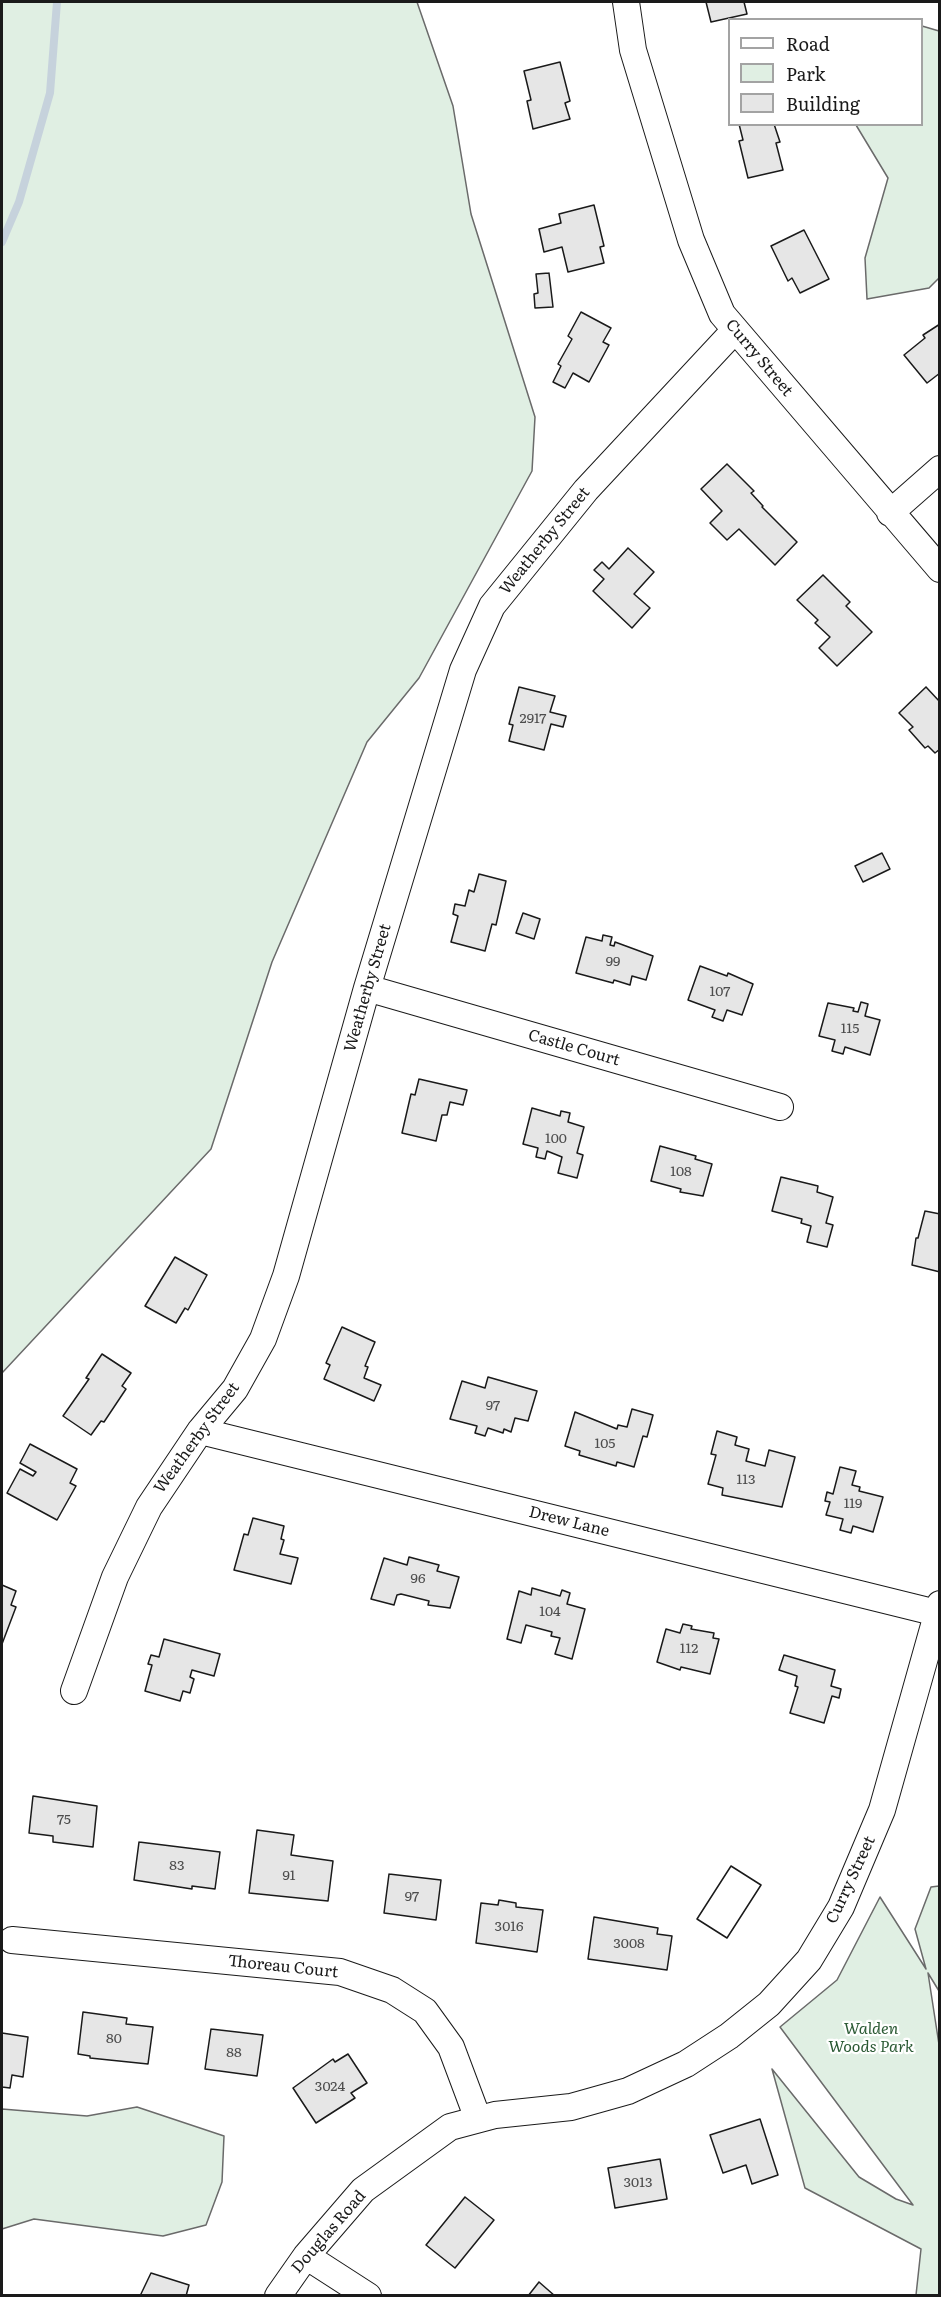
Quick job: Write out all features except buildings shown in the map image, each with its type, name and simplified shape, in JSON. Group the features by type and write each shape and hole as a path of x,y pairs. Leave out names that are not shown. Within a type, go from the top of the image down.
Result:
{"street":[{"name":"Curry Street","path":"626,2 633,50 691,240 722,314 939,569"},
{"name":"Weatherby Street","path":"74,1691 115,1577 144,1517 200,1431 235,1389 263,1339 286,1276 368,988 463,670 492,606 586,490 735,330"},
{"path":"890,513 939,469"},
{"name":"Castle Court","path":"368,988 780,1107"},
{"name":"Drew Lane","path":"200,1431 938,1608"},
{"name":"Curry Street","path":"477,2120 495,2115 572,2107 628,2091 686,2064 729,2036 769,2004 809,1960 841,1908 882,1810 938,1608"},
{"name":"Thoreau Court","path":"12,1940 340,1972 392,1990 425,2011 450,2047 477,2120"},
{"name":"Douglas Road","path":"278,2295 306,2256 363,2190 450,2127 477,2120"},
{"path":"306,2256 368,2295"}],"green space":[{"path":"2,2 417,2 453,106 471,214 535,417 532,471 419,678 367,742 272,962 211,1149 2,1373"},
{"path":"923,26 939,31 939,278 929,288 867,299 865,258 888,178 857,126 923,126"},
{"name":"Walden Woods Park","path":"939,1886 939,1991 928,1973 940,2051 939,2295 916,2295 921,2249 805,2188 772,2069 859,2177 896,2199 913,2205 780,2027 837,1980 880,1897 926,1969 915,1929 931,1887"},
{"path":"137,2107 224,2136 222,2182 206,2225 163,2236 34,2219 2,2229 2,2109 87,2116"}],"waterway":[{"path":"2,242 19,202 50,93 57,2"}]}
